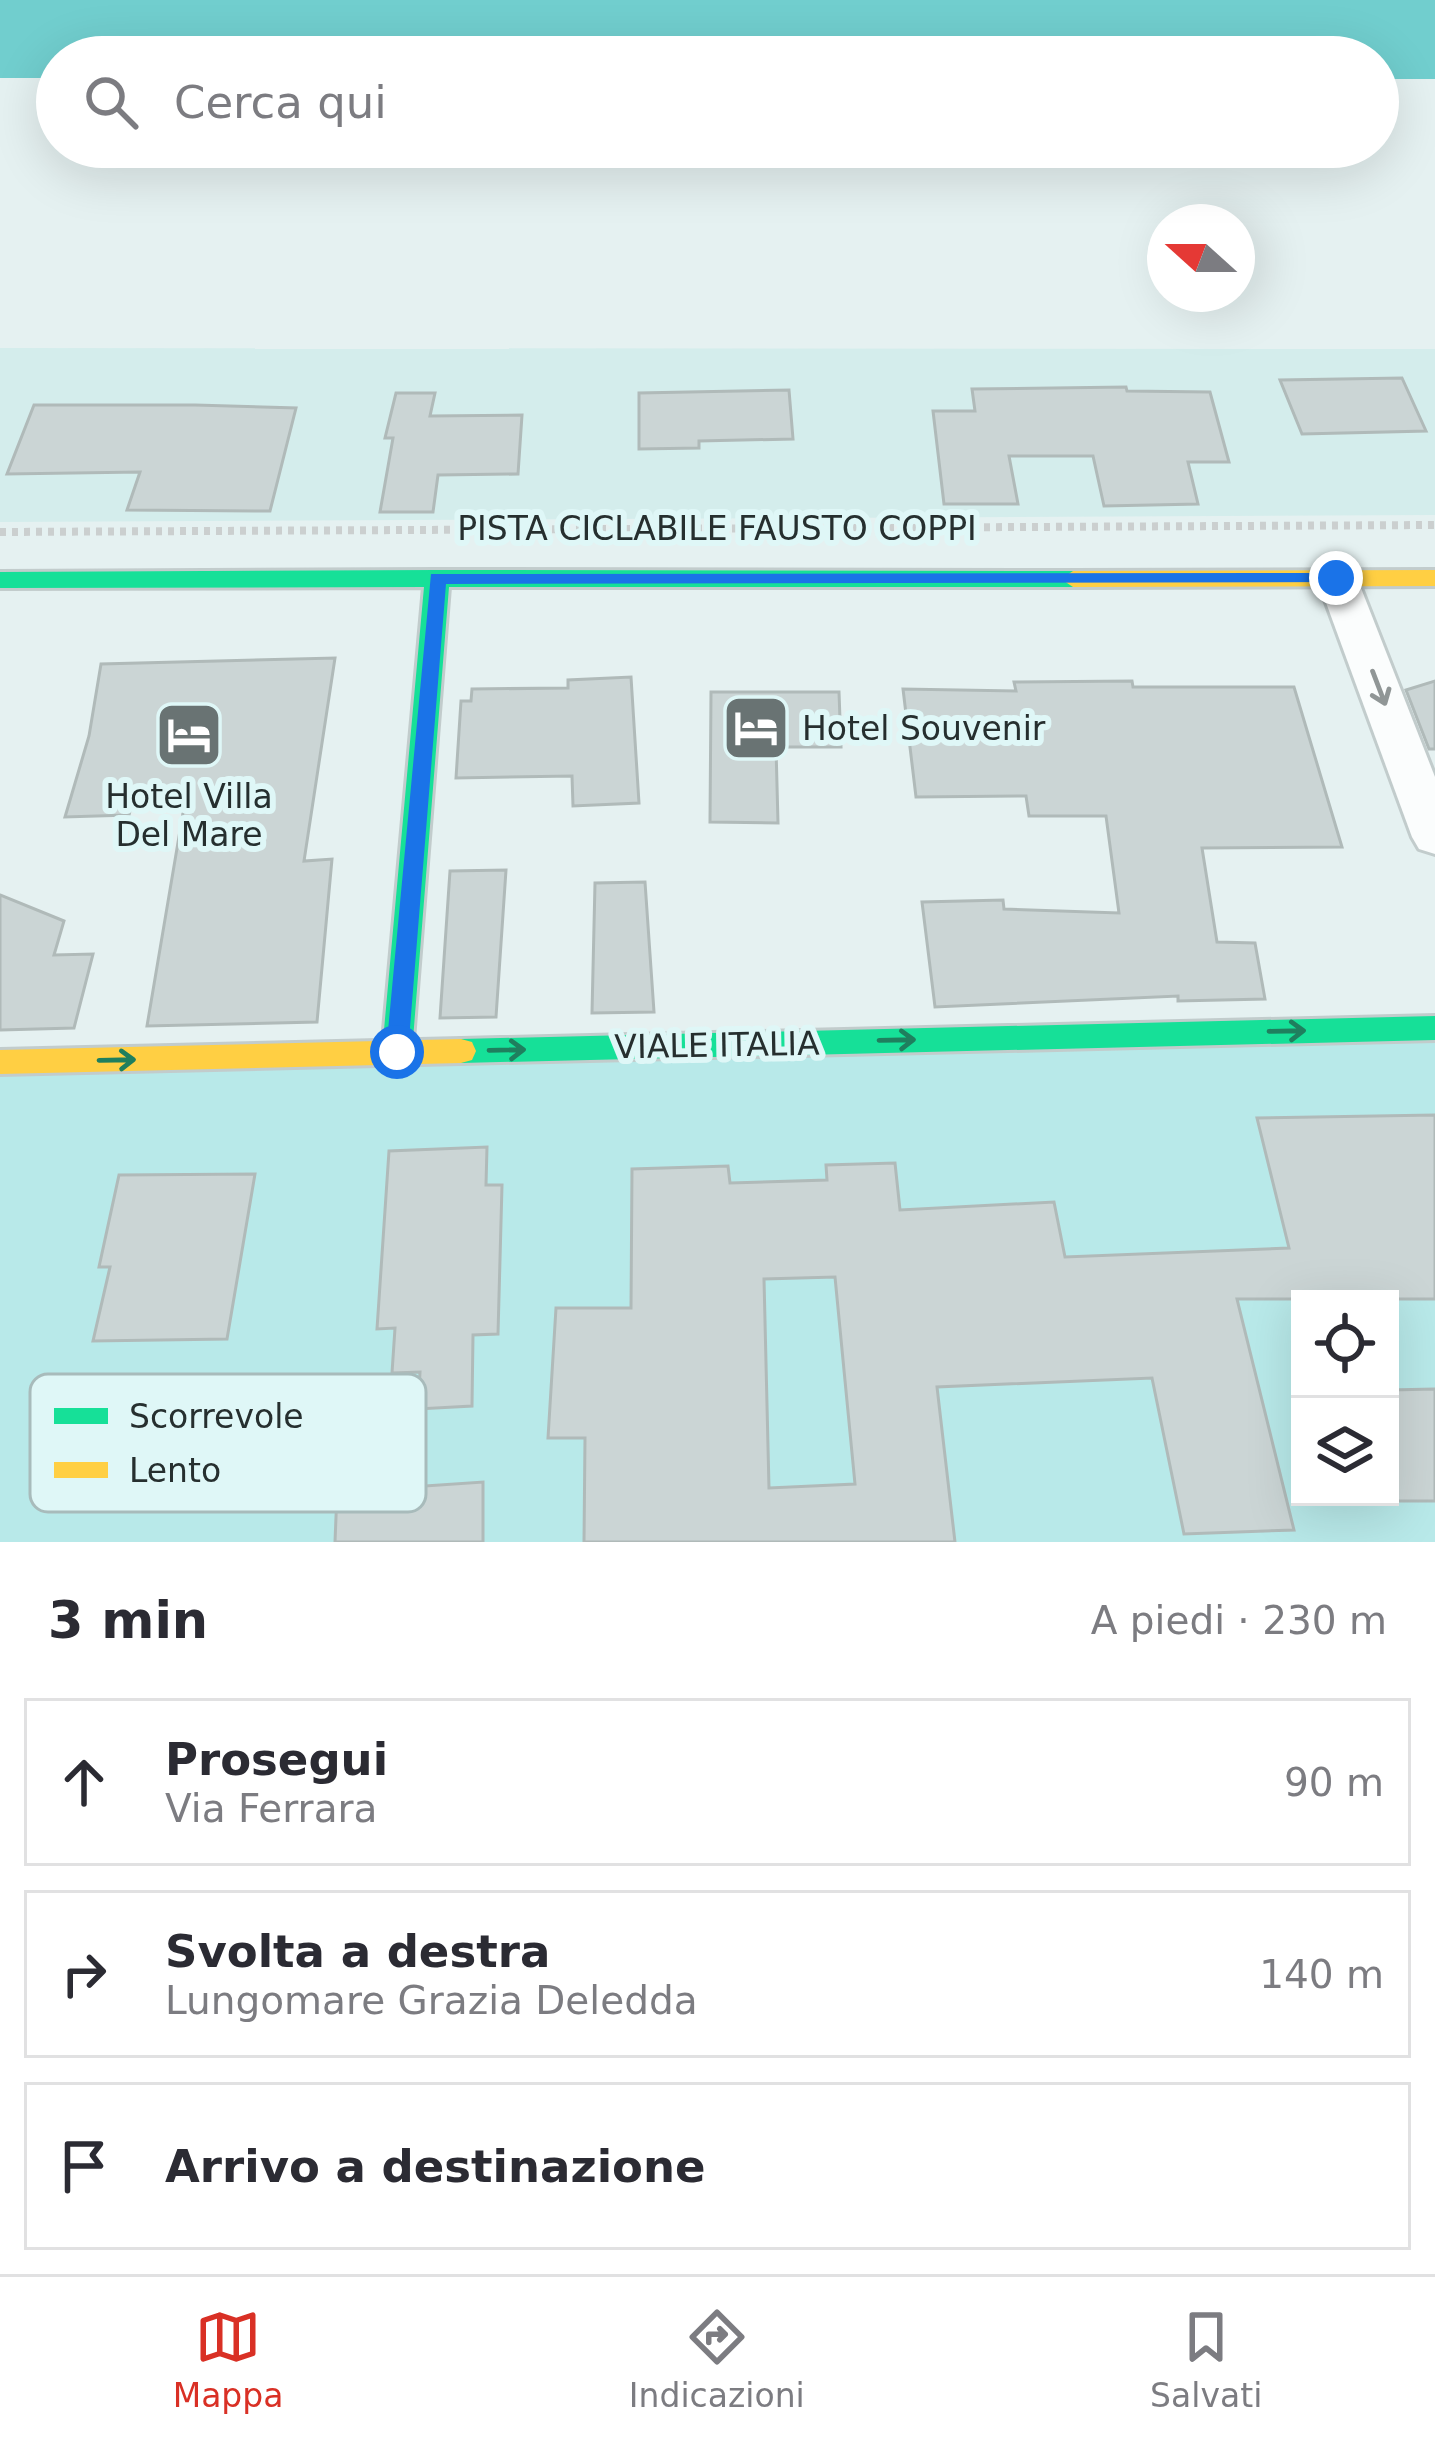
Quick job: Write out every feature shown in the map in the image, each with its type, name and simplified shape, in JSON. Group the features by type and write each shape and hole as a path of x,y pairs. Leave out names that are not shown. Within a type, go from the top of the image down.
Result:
{"street":[{"path":"397,1052 437,578"},
{"path":"1336,578 1435,837"},
{"path":"0,580 1435,578"},
{"name":"VIALE ITALIA","path":"0,1062 1435,1028"}],"path":[{"name":"PISTA CICLABILE FAUSTO COPPI","path":"0,532 1435,525"}],"shaded area":[{"path":"0,348 1435,349 1435,515 0,522"},
{"path":"1435,1033 1435,1542 0,1542 0,1064"}],"water":[{"path":"0,0 1435,0 1435,79 1399,79 1399,36 36,36 36,78 0,78"}],"building":[{"path":"1402,378 1426,431 1302,434 1280,380"},
{"path":"1126,387 1127,391 1210,392 1229,462 1188,462 1198,504 1104,506 1093,456 1009,456 1018,504 944,504 933,411 975,411 972,389"},
{"path":"789,390 793,439 699,441 699,448 639,449 639,393"},
{"path":"396,393 435,393 430,416 522,415 518,474 438,475 433,512 380,512 393,438 385,438"},
{"path":"34,405 296,408 270,511 127,510 140,472 7,474"},
{"path":"335,658 304,861 332,859 317,1022 147,1026 185,801 135,790 129,815 65,817 89,736 101,664"},
{"path":"631,677 639,803 573,806 572,776 456,778 461,701 471,701 472,689 568,688 568,680"},
{"path":"1132,681 1133,687 1294,687 1342,847 1202,848 1217,942 1255,943 1265,999 1178,1001 1178,996 935,1007 922,902 1003,900 1004,909 1119,913 1106,816 1029,816 1026,796 916,797 903,689 1016,691 1014,682"},
{"path":"1435,681 1435,749 1429,749 1406,690"},
{"path":"711,692 839,692 841,747 776,747 778,823 710,822"},
{"path":"506,870 496,1017 440,1018 450,871"},
{"path":"645,882 654,1012 592,1013 595,883"},
{"path":"0,895 64,921 54,955 93,954 74,1028 0,1030"},
{"path":"1435,1115 1435,1299 1399,1299 1399,1290 1291,1290 1291,1299 1237,1299 1294,1530 1184,1534 1152,1378 937,1387 955,1542 584,1542 585,1438 548,1438 556,1308 631,1308 632,1169 728,1166 730,1183 827,1180 826,1165 895,1163 900,1210 1054,1202 1065,1257 1289,1248 1257,1118","holes":["835,1277 855,1484 769,1488 764,1279"]},
{"path":"487,1147 486,1185 502,1185 498,1334 473,1335 472,1406 426,1409 426,1374 392,1373 395,1328 377,1329 389,1151"},
{"path":"255,1174 227,1339 93,1341 110,1267 99,1267 119,1175"},
{"path":"1435,1389 1435,1501 1399,1501 1399,1390"},
{"path":"483,1482 483,1542 335,1542 336,1512 426,1512 426,1486"}],"traffic: fast":[{"path":"397,1052 437,578"},
{"path":"0,580 1073,579"},
{"path":"461,1051 1435,1028"}],"traffic: slow":[{"path":"1073,579 1435,578"},
{"path":"0,1062 461,1051"}],"place":[{"name":"Hotel Souvenir","path":"756,728"},
{"name":"Hotel Villa Del Mare","path":"189,735"}],"route":[{"path":"397,1052 437,578 1336,578"}]}
